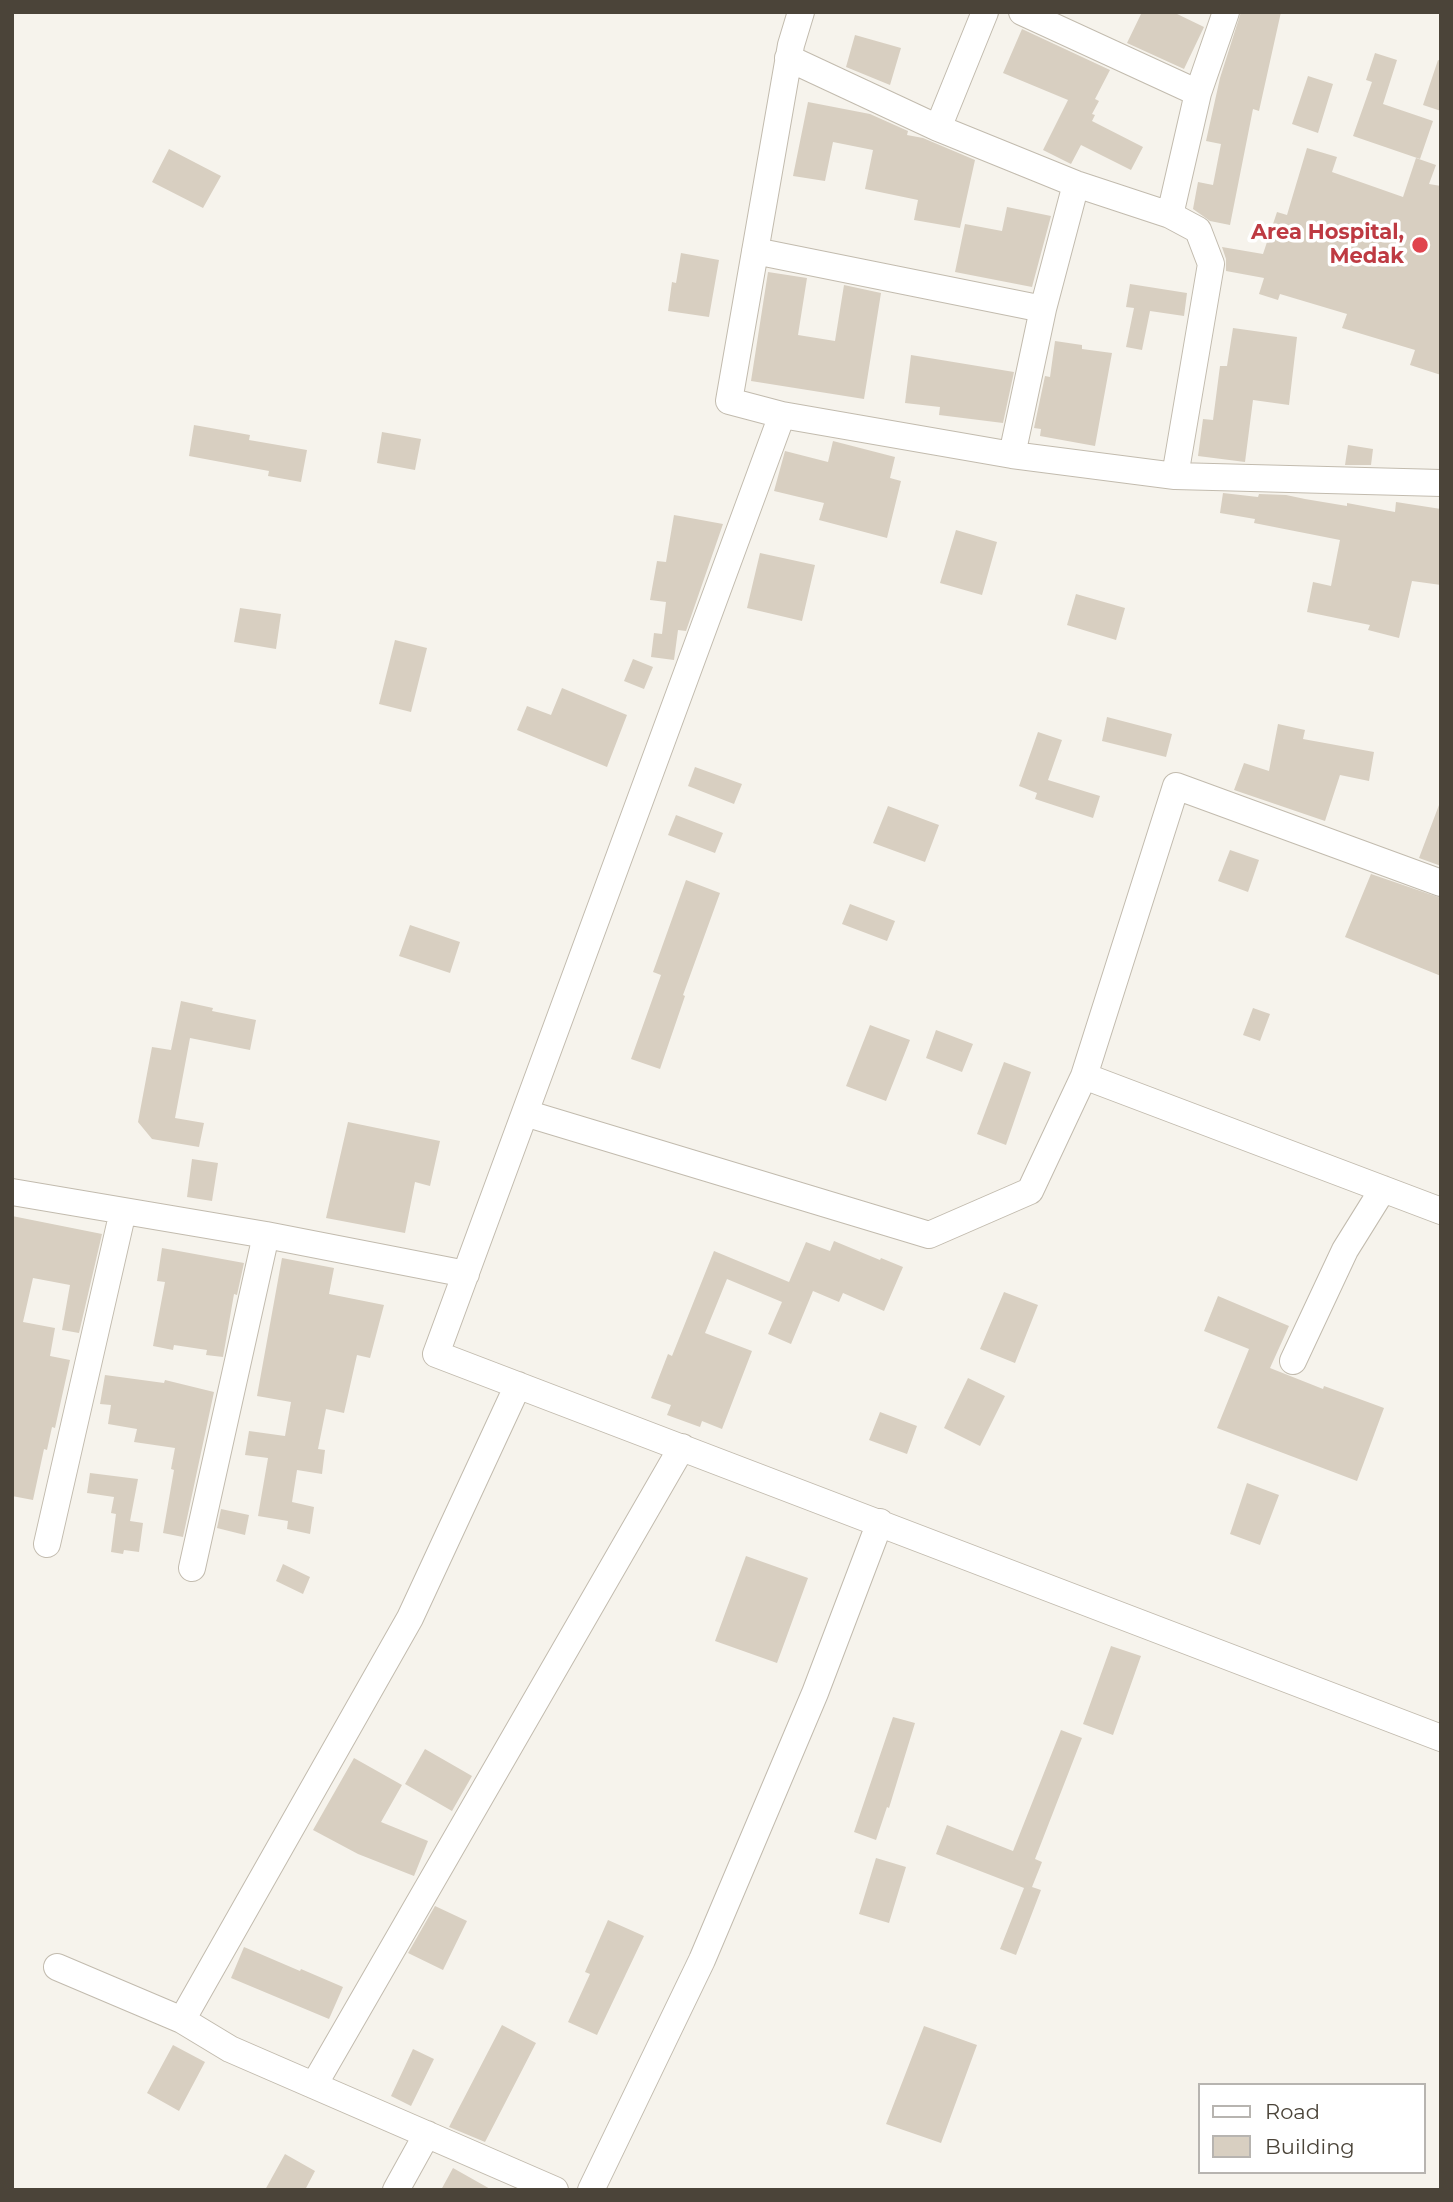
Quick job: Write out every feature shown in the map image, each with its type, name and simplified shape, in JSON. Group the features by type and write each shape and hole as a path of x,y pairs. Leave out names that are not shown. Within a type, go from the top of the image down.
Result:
{"street":[{"path":"801,12 788,58 729,401 782,415 1012,456 1175,476 1441,483"},
{"path":"938,128 985,12"},
{"path":"1022,12 1198,93"},
{"path":"1170,215 1198,93 1226,12"},
{"path":"788,58 938,128 1076,184 1170,215 1198,230 1211,264 1175,476"},
{"path":"1012,456 1043,309 1076,184"},
{"path":"754,251 1043,309"},
{"path":"782,415 436,1354 1441,1738"},
{"path":"525,1113 929,1235 1030,1191 1084,1076 1176,786 1441,883"},
{"path":"1084,1076 1441,1211"},
{"path":"1293,1361 1345,1250 1383,1189"},
{"path":"12,1192 266,1235 466,1274"},
{"path":"47,1545 123,1211"},
{"path":"192,1568 266,1235"},
{"path":"182,2020 410,1618 518,1385"},
{"path":"314,2085 682,1447"},
{"path":"591,2190 702,1960 815,1693 880,1522"},
{"path":"57,1967 182,2020 230,2049 555,2190"},
{"path":"396,2190 427,2134"}],"building":[{"path":"1142,12 1173,12 1204,27 1184,69 1127,43"},
{"path":"1241,12 1281,12 1259,111 1253,109 1230,225 1210,221 1193,209 1198,182 1213,185 1221,144 1206,141 1220,78"},
{"path":"1022,29 1110,70 1095,99 1099,101 1092,114 1095,115 1092,121 1143,147 1131,170 1081,145 1071,164 1043,150 1068,100 1003,73"},
{"path":"855,35 901,48 890,85 846,67"},
{"path":"1375,53 1397,60 1383,104 1433,121 1420,159 1353,136 1372,82 1366,80"},
{"path":"1438,60 1441,61 1441,111 1423,105"},
{"path":"1308,76 1333,84 1318,133 1292,124"},
{"path":"808,102 870,114 908,131 907,135 923,138 975,160 960,228 914,220 918,200 865,189 873,150 833,142 825,181 793,176"},
{"path":"1307,148 1337,157 1332,172 1403,197 1416,158 1436,165 1429,184 1441,186 1441,375 1410,365 1415,350 1342,328 1347,314 1280,294 1278,300 1259,294 1264,278 1226,271 1222,247 1263,254 1277,212 1287,215"},
{"path":"169,149 221,176 203,208 152,182"},
{"path":"1007,207 1051,216 1032,287 955,272 965,224 1002,231"},
{"path":"681,253 719,260 709,317 668,311 672,282 676,283"},
{"path":"768,272 807,278 798,335 835,341 844,285 881,293 864,399 751,381"},
{"path":"1130,284 1187,293 1184,316 1150,311 1142,350 1126,347 1134,308 1126,307"},
{"path":"1233,328 1297,337 1289,405 1253,400 1245,462 1198,456 1203,419 1213,420 1220,366 1227,366"},
{"path":"1055,341 1082,345 1082,349 1112,353 1095,446 1040,436 1041,429 1034,428 1045,376 1050,377"},
{"path":"911,355 1014,372 1003,423 939,415 940,407 905,403"},
{"path":"194,425 250,435 249,440 307,450 301,482 268,476 269,471 189,456"},
{"path":"382,432 421,439 415,470 377,463"},
{"path":"833,441 895,457 890,478 901,481 887,538 819,520 824,503 774,491 785,451 828,462"},
{"path":"1348,445 1373,449 1371,465 1345,465"},
{"path":"1223,493 1258,497 1259,494 1286,495 1395,512 1396,502 1441,509 1441,585 1412,581 1399,638 1368,630 1370,625 1307,612 1313,582 1331,586 1340,540 1254,523 1255,519 1220,513"},
{"path":"674,515 723,524 686,631 678,630 674,660 651,657 654,633 662,634 666,602 650,600 657,561 666,562"},
{"path":"956,530 997,542 982,595 940,583"},
{"path":"760,553 815,565 802,621 747,608"},
{"path":"1076,594 1125,608 1116,640 1067,625"},
{"path":"240,608 281,614 276,649 234,642"},
{"path":"395,640 427,648 411,712 379,704"},
{"path":"633,659 653,667 644,689 624,681"},
{"path":"562,688 627,715 607,767 517,730 527,706 551,715"},
{"path":"1107,717 1172,734 1166,757 1102,741"},
{"path":"1278,724 1305,730 1303,739 1374,752 1369,781 1340,775 1325,821 1234,790 1244,763 1269,771"},
{"path":"1038,732 1062,740 1048,780 1100,796 1093,818 1035,799 1037,793 1019,786"},
{"path":"695,767 742,784 734,804 688,786"},
{"path":"1441,805 1441,866 1419,858"},
{"path":"888,806 939,825 925,862 873,843"},
{"path":"676,815 723,833 715,853 668,835"},
{"path":"1230,850 1259,860 1248,892 1218,881"},
{"path":"1371,874 1441,898 1441,976 1345,937"},
{"path":"686,880 720,893 683,995 685,996 660,1069 631,1059 661,975 653,972"},
{"path":"850,904 895,921 887,941 842,924"},
{"path":"410,925 460,942 450,973 399,956"},
{"path":"181,1001 256,1020 250,1050 190,1038 175,1118 204,1123 199,1147 152,1139 138,1122 152,1047 171,1050"},
{"path":"1253,1008 1270,1014 1260,1041 1243,1035"},
{"path":"870,1025 910,1040 886,1101 846,1086"},
{"path":"936,1030 973,1044 962,1072 926,1058"},
{"path":"1004,1062 1031,1072 1006,1145 977,1134"},
{"path":"348,1122 440,1141 430,1186 415,1182 405,1233 326,1218"},
{"path":"192,1159 218,1163 212,1201 187,1197"},
{"path":"12,1216 102,1234 79,1333 62,1330 70,1285 33,1278 23,1322 55,1328 50,1356 70,1360 55,1428 52,1427 47,1450 44,1449 33,1500 12,1496"},
{"path":"834,1241 903,1267 884,1311 843,1293 839,1302 813,1291 791,1344 768,1334 782,1302 727,1279 705,1333 752,1351 722,1429 702,1421 700,1427 667,1415 671,1405 651,1398 668,1354 672,1356 714,1251 789,1282 806,1242 830,1251"},
{"path":"162,1248 244,1263 237,1295 234,1294 223,1357 206,1355 207,1350 174,1345 173,1350 153,1346 165,1282 157,1281"},
{"path":"282,1258 334,1268 329,1294 384,1305 370,1358 357,1355 344,1413 326,1409 318,1449 325,1450 322,1474 297,1470 292,1502 314,1507 310,1534 287,1529 288,1521 258,1516 268,1458 245,1455 249,1431 285,1436 291,1402 257,1396"},
{"path":"1004,1292 1038,1305 1015,1363 980,1349"},
{"path":"1218,1296 1289,1326 1270,1368 1323,1389 1324,1386 1384,1408 1357,1481 1217,1428 1249,1349 1204,1331"},
{"path":"105,1375 164,1383 165,1380 214,1392 183,1537 163,1533 175,1448 134,1442 137,1429 108,1424 111,1405 100,1404"},
{"path":"968,1378 1005,1396 980,1446 944,1428"},
{"path":"880,1412 917,1426 907,1454 869,1440"},
{"path":"90,1473 138,1479 130,1521 143,1523 139,1552 111,1552 116,1514 111,1513 114,1497 87,1493"},
{"path":"1247,1483 1279,1495 1260,1545 1230,1534"},
{"path":"221,1509 249,1515 245,1535 217,1528"},
{"path":"746,1556 808,1578 777,1663 715,1641"},
{"path":"283,1564 310,1577 303,1594 276,1581"},
{"path":"1111,1646 1141,1656 1113,1735 1083,1724"},
{"path":"893,1717 915,1723 889,1808 887,1807 876,1840 854,1832"},
{"path":"1061,1730 1082,1738 1035,1859 1042,1862 1032,1887 1041,1890 1016,1955 1000,1949 1024,1888 936,1854 947,1825 1013,1851"},
{"path":"425,1749 472,1776 452,1811 405,1784"},
{"path":"354,1758 402,1785 381,1822 428,1841 414,1876 358,1854 313,1830"},
{"path":"876,1858 906,1867 889,1923 859,1914"},
{"path":"435,1906 467,1921 443,1970 408,1953"},
{"path":"608,1920 644,1936 597,2035 568,2022 590,1974 585,1972"},
{"path":"244,1947 343,1987 329,2019 231,1978"},
{"path":"502,2025 536,2043 485,2142 449,2127"},
{"path":"924,2026 977,2045 941,2143 886,2124"},
{"path":"173,2045 205,2062 179,2111 147,2093"},
{"path":"413,2049 434,2059 411,2106 391,2096"},
{"path":"285,2154 315,2171 305,2190 265,2190"},
{"path":"453,2168 492,2190 441,2190"}],"place":[{"name":"Area Hospital, Medak","path":"1420,245"}]}
